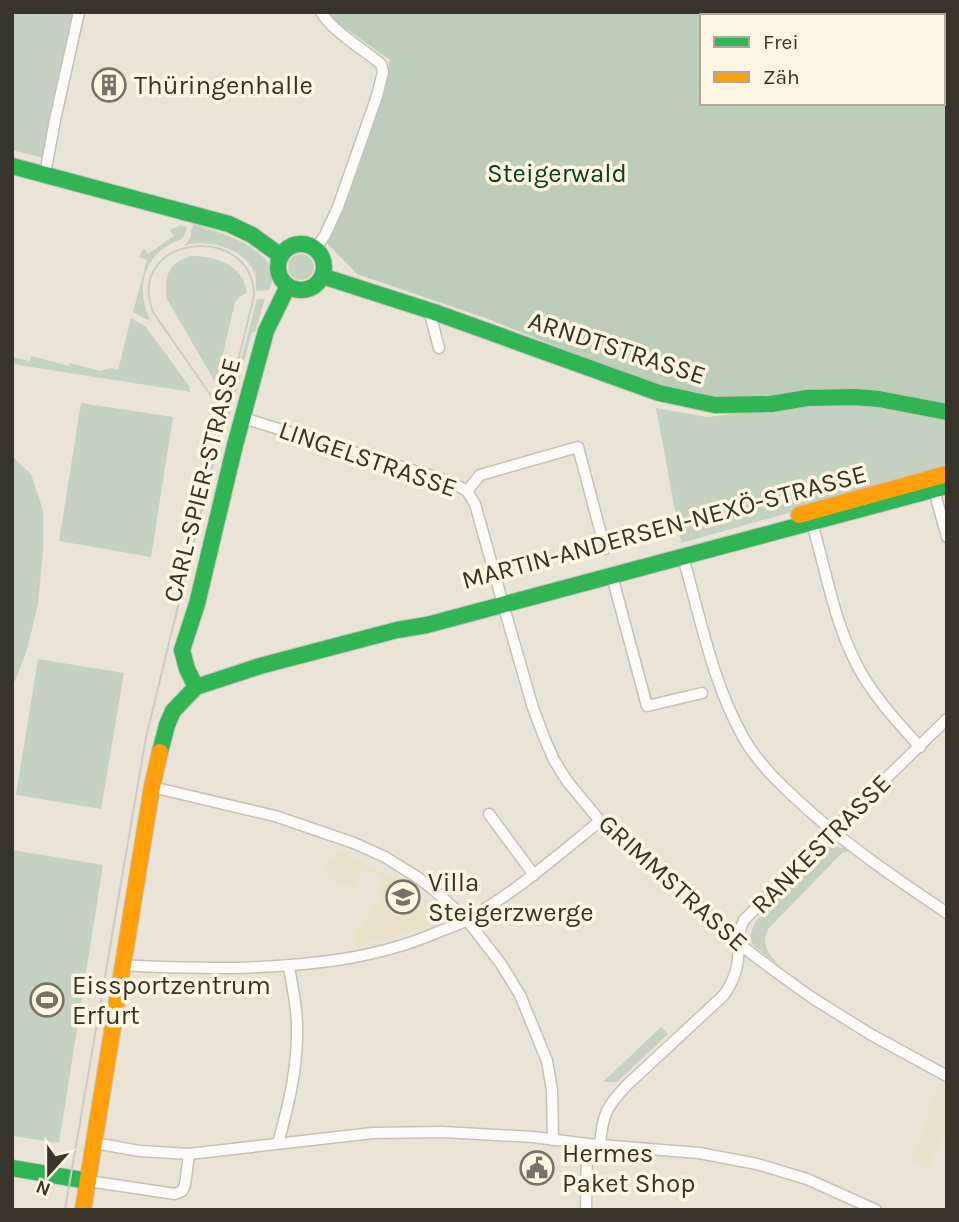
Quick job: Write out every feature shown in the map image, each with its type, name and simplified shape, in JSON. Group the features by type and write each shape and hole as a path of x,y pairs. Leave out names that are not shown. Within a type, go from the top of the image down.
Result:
{"main road":[{"path":"12,166 229,224 252,235 281,256"},
{"path":"300,245 316,250 323,262 322,276 317,284 303,290 288,286 279,273 281,256 288,249 300,245"},
{"name":"ARNDTSTRASSE","path":"322,276 431,311 659,393 694,401 715,405 771,404 807,398 854,397 947,412"},
{"name":"CARL-SPIER-STRASSE","path":"196,687 182,650 197,604 266,331 288,286"},
{"name":"MARTIN-ANDERSEN-NEXÖ-STRASSE","path":"502,601 947,474"},
{"name":"MARTIN-ANDERSEN-NEXÖ-STRASSE","path":"196,687 260,666 397,630 427,617 612,576 940,488"},
{"path":"83,1210 152,787 167,725 178,705 196,687"},
{"path":"12,1168 88,1181"}],"street":[{"path":"45,174 79,12"},
{"path":"316,250 338,207 383,72 381,64 334,29 321,12"},
{"path":"431,311 439,348"},
{"name":"LINGELSTRASSE","path":"243,418 451,482 467,491 475,503 502,601"},
{"path":"467,491 480,475 578,447 605,549"},
{"path":"940,488 947,537"},
{"path":"812,523 829,591 844,635 862,675 887,710 920,747"},
{"path":"683,557 719,685 742,735 765,767 782,787 832,831 883,870 947,913"},
{"path":"612,576 647,706 702,693"},
{"name":"GRIMMSTRASSE","path":"502,601 545,741 567,781 600,821 738,943 870,1034 947,1076"},
{"name":"RANKESTRASSE","path":"600,1144 606,1110 613,1099 730,987 737,968 738,943 744,920 832,831 944,726"},
{"path":"152,787 275,816 354,843 385,857 417,877 467,920 520,995 547,1061 552,1090 553,1140"},
{"path":"489,814 534,875"},
{"path":"123,965 289,967 340,960 416,942 467,920 534,875 600,821"},
{"path":"278,1143 289,1105 296,1052 297,1025 289,967"},
{"path":"94,1143 140,1151 189,1154 373,1133 500,1135 699,1153 757,1164 807,1180 876,1210"},
{"path":"586,1210 587,1144"},
{"path":"88,1181 175,1194 182,1191 185,1185 189,1154"}],"shaded area":[{"name":"Villa Steigerzwerge","path":"338,850 396,879 419,894 443,914 442,917 405,934 356,946 355,928 362,926 374,902 381,902 382,896 378,892 383,879 379,875 362,870 354,888 326,878 328,873 324,871 325,868 329,860 333,862"},
{"path":"941,1082 947,1085 947,1129 927,1169 910,1160 930,1116 925,1113"}],"green space":[{"path":"12,12 74,12 43,158 12,150"},
{"name":"Steigerwald","path":"327,12 947,12 947,406 742,401 666,390 488,319 357,274 327,243 383,89 390,60 335,21"},
{"path":"193,224 233,238 260,254 269,264 272,276 269,290 256,291 255,274 244,258 235,252 204,243 185,245 190,238"},
{"path":"180,225 187,227 183,237 160,252 147,269 143,288 150,319 148,320 133,312 147,260 139,257 144,248 148,254 174,236 170,230"},
{"path":"301,254 310,258 314,267 310,276 301,280 292,276 288,267 292,258"},
{"path":"191,256 219,260 235,269 245,284 247,293 235,302 215,382 167,299 166,284 169,272 177,262"},
{"path":"257,299 265,299 255,332 252,332 226,430 223,429"},
{"path":"131,318 146,327 191,392 12,364 12,357 30,361 31,356 100,371 110,368 118,370"},
{"path":"840,402 913,411 947,419 947,465 853,495 681,543 656,408 708,417"},
{"path":"81,403 173,417 151,557 59,541"},
{"path":"12,456 31,474 43,510 43,551 38,604 27,650 12,689"},
{"path":"38,659 124,673 101,809 16,795"},
{"path":"834,845 849,851 842,853 768,929 766,945 780,967 752,944 750,936 755,922"},
{"name":"Eissportzentrum Erfurt","path":"12,850 103,865 59,1143 12,1136"},
{"path":"661,1027 668,1034 617,1082 603,1082"}],"tram line":[{"path":"65,1210 146,737 254,296 248,272 234,256 214,248 193,247 172,253 157,266 149,286 153,312 214,400 218,418 216,429"}],"traffic: fast":[{"path":"12,166 229,224 252,235 281,256"},
{"path":"301,244 317,251 324,267 317,283 301,290 285,283 278,267 285,251 301,244"},
{"path":"322,276 434,312 659,393 715,405 771,404 807,398 854,397 947,412"},
{"path":"196,687 182,650 197,604 235,445 266,331 288,286"},
{"path":"160,752 173,711 196,687 260,666 397,630 427,625 947,486"},
{"path":"12,1168 88,1181"}],"traffic: slow":[{"path":"799,515 947,474"},
{"path":"83,1210 160,752"}],"place":[{"name":"Thüringenhalle","path":"109,85"},
{"name":"Villa Steigerzwerge","path":"403,897"},
{"name":"Eissportzentrum Erfurt","path":"47,1000"},
{"name":"Hermes Paket Shop","path":"537,1168"}]}
